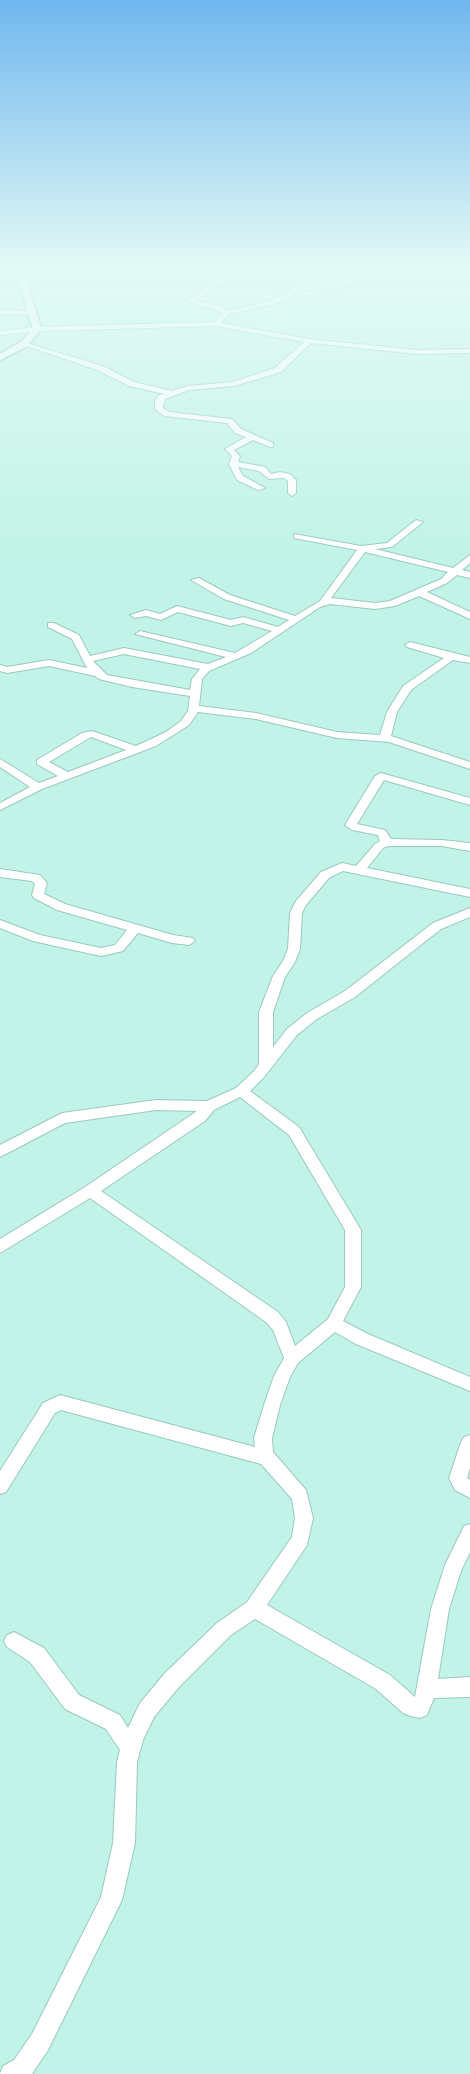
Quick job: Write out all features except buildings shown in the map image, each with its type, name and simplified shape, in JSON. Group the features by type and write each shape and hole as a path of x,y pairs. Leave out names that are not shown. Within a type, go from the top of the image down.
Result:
{"street":[{"path":"96,367 139,386 172,393"},
{"path":"270,445 238,431 229,421 166,414 159,409 159,401 172,393 203,385 234,384 278,370 281,367"},
{"path":"253,437 229,449 236,456 233,463 240,478 261,488"},
{"path":"233,463 262,469 271,477 280,474 287,476 292,480 292,493"},
{"path":"0,807 38,787 137,750 161,739 185,723 193,708 199,675 207,667 237,656 324,602 363,548 389,545 419,522"},
{"path":"297,536 363,548 470,575"},
{"path":"324,602 385,606 422,593 455,572 470,558"},
{"path":"196,580 227,597 296,618"},
{"path":"422,593 470,616"},
{"path":"135,615 146,613 161,617 177,609 231,623 243,620 279,630"},
{"path":"51,625 76,637 88,658 90,667 97,673"},
{"path":"140,634 237,656"},
{"path":"410,645 470,660"},
{"path":"88,658 124,651 207,667"},
{"path":"385,738 392,712 402,694 453,657"},
{"path":"0,668 8,670 49,663 97,673 124,683 194,694"},
{"path":"193,708 256,716 337,735 385,738 470,765"},
{"path":"67,776 41,762 86,735 92,734 137,750"},
{"path":"0,762 38,787"},
{"path":"386,842 381,832 351,825 381,776 470,802"},
{"path":"359,870 379,846 386,842 442,843 470,847"},
{"path":"266,1064 266,1012 279,976 289,962 294,949 296,913 300,904 324,875 342,867 466,892 470,880"},
{"path":"0,873 31,876 41,883 38,895 49,902 135,928 189,941"},
{"path":"0,1247 90,1191 200,1117 209,1106 241,1091 292,1032 312,1016 350,994 431,930 451,918 470,912"},
{"path":"0,924 37,938 101,952 119,948 135,928"},
{"path":"11,2074 22,2068 40,2042 111,1900 124,1843 126,1781 131,1747 147,1710 172,1680 224,1629 254,1608 301,1539 304,1518 300,1496 267,1458 263,1438 282,1376 292,1358 334,1324 353,1287 353,1230 294,1131 241,1091"},
{"path":"0,1152 62,1118 156,1105 209,1106"},
{"path":"90,1191 272,1317 280,1327 292,1358"},
{"path":"334,1324 362,1339 470,1384"},
{"path":"1,1482 49,1408 60,1402 267,1458"},
{"path":"470,1442 458,1478 461,1484 470,1490"},
{"path":"254,1608 383,1682 410,1706 422,1707 440,1609 452,1570 470,1532"},
{"path":"14,1641 37,1655 72,1702 113,1722 118,1733 131,1747"},
{"path":"426,1689 470,1686"}]}
